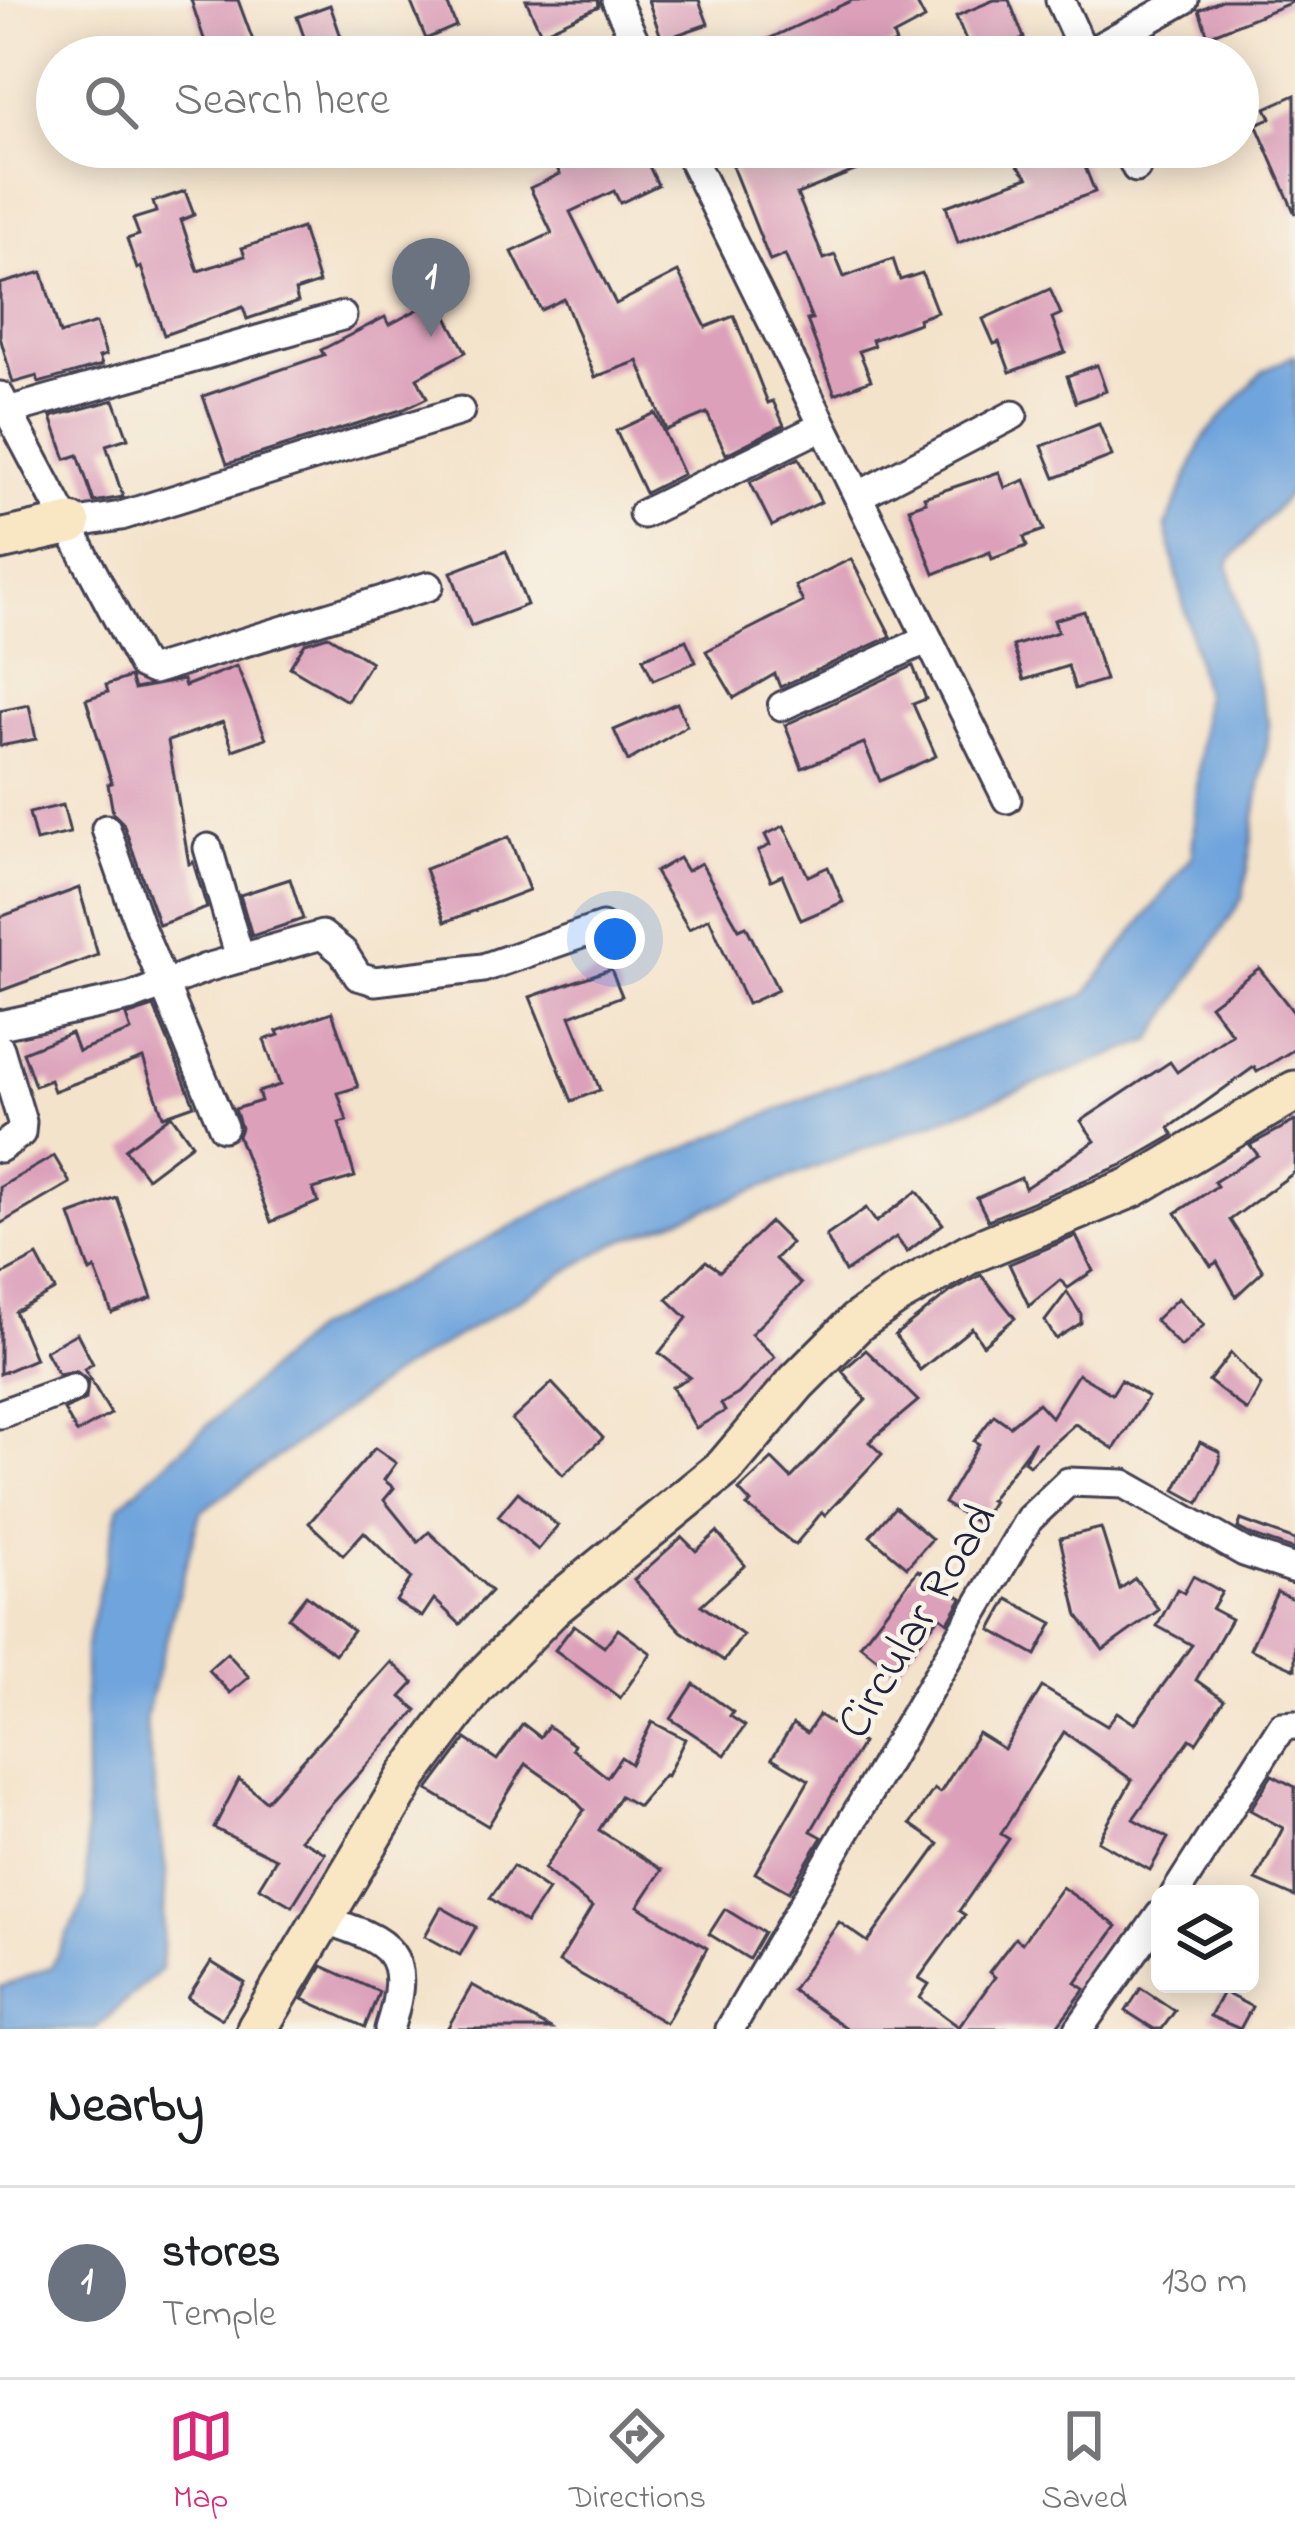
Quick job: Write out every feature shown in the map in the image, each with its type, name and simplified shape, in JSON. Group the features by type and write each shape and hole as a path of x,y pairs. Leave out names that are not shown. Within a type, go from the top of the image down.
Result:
{"main road":[{"path":"0,541 70,524"},
{"path":"256,2029 408,1776 488,1672 585,1580 725,1467 797,1382 857,1322 969,1254 1133,1187 1295,1091"}],"street":[{"path":"616,0 632,36"},
{"path":"1060,0 1076,36"},
{"path":"1120,36 1184,0"},
{"path":"696,168 1007,800"},
{"path":"341,316 4,403 142,665 153,670 429,586"},
{"path":"70,524 121,516 460,411"},
{"path":"858,496 1013,415"},
{"path":"644,514 824,426"},
{"path":"782,706 928,638"},
{"path":"106,830 223,1127"},
{"path":"208,848 241,958"},
{"path":"0,1025 130,997 322,935 343,952 358,976 375,981 483,968 602,927"},
{"path":"0,1049 22,1121 20,1133 0,1148"},
{"path":"0,1414 72,1388"},
{"name":"Circular Road","path":"730,2029 1029,1519 1068,1482 1124,1484 1244,1552 1295,1569"},
{"path":"1181,1885 1291,1718"},
{"path":"322,1919 366,1933 388,1947 399,1972 401,1992 389,2029"},
{"path":"1079,2029 1151,1928"}],"water":[{"path":"1295,355 1295,487 1228,563 1269,726 1243,897 1152,1040 613,1244 397,1372 200,1512 145,1719 166,1871 161,1969 95,2029 0,2029 0,1987 51,1967 87,1897 85,1651 119,1506 311,1331 564,1199 852,1079 1085,995 1192,856 1204,695 1166,527 1204,437 1262,372"}],"building":[{"path":"191,0 238,0 251,36 203,36"},
{"path":"410,0 446,0 456,26 425,36"},
{"path":"526,0 598,0 599,6 541,33"},
{"path":"648,0 699,0 708,24 661,36"},
{"path":"853,0 915,0 925,19 893,36 775,36"},
{"path":"994,0 1009,0 1023,36 964,36 956,16"},
{"path":"1222,0 1295,1 1208,36 1199,10"},
{"path":"330,5 341,36 304,36 297,17"},
{"path":"1295,95 1295,214 1259,131 1259,123 1271,118 1266,108"},
{"path":"557,168 650,168 658,185 620,203 614,191 570,212 616,304 678,272 706,327 734,316 768,403 773,401 784,425 726,454 707,413 666,430 638,361 595,377 564,299 541,310 512,252 552,233 530,188 560,174"},
{"path":"733,168 862,168 797,194 824,259 835,255 844,277 893,259 900,280 922,273 937,312 872,340 874,346 859,351 871,380 835,394 807,320 812,319 785,255 770,261"},
{"path":"1020,168 1085,168 1095,192 958,243 946,206 1028,177"},
{"path":"185,191 194,215 181,220 198,271 245,256 242,248 302,228 319,283 295,291 298,302 247,319 243,307 164,335 127,239 139,235 133,219 156,212 153,202"},
{"path":"42,272 60,334 96,323 106,355 99,357 102,365 39,383 37,376 13,383 0,337 0,284"},
{"path":"1050,289 1061,314 1052,318 1065,352 1010,372 999,342 994,344 983,319"},
{"path":"437,299 466,352 417,378 427,398 227,464 203,396 324,355 321,350 385,317 389,325"},
{"path":"1097,365 1106,391 1076,402 1067,376"},
{"path":"114,400 128,438 106,445 123,497 94,502 78,455 66,459 51,417"},
{"path":"655,413 683,474 645,493 616,431"},
{"path":"1099,424 1112,456 1055,478 1042,446"},
{"path":"799,458 821,502 772,526 750,482"},
{"path":"999,472 1005,488 1025,480 1044,530 1024,537 1027,546 992,559 990,552 934,574 909,508 926,502 924,497"},
{"path":"506,551 527,605 471,626 451,572"},
{"path":"851,559 891,636 780,687 775,674 734,698 706,651 803,602 795,586"},
{"path":"1084,611 1105,680 1075,689 1068,666 1024,680 1013,646 1058,632 1054,620"},
{"path":"328,636 371,662 347,701 290,667 305,643"},
{"path":"686,640 696,662 653,680 643,658"},
{"path":"237,666 266,738 233,750 223,722 168,741 189,864 193,862 207,908 159,925 123,823 113,813 108,784 112,783 86,699 130,677 134,689 183,680 185,686"},
{"path":"913,666 926,699 913,704 936,756 880,781 864,743 802,768 785,725"},
{"path":"677,703 687,726 628,761 614,730"},
{"path":"29,705 36,739 0,746 0,711"},
{"path":"63,805 70,833 36,841 29,813"},
{"path":"784,826 808,876 828,867 843,902 801,920 782,875 771,880 758,851 770,845 765,835"},
{"path":"509,837 529,890 445,922 425,869"},
{"path":"679,858 687,871 701,863 739,929 746,926 778,990 747,1004 709,918 689,929 655,872"},
{"path":"290,879 303,919 252,936 240,895"},
{"path":"79,888 98,955 0,991 0,917"},
{"path":"1259,968 1295,1014 1295,1049 1257,1072 1254,1067 1169,1128 1174,1135 1122,1165 988,1220 977,1198 1021,1178 1025,1188 1095,1141 1081,1121 1170,1062 1177,1072 1232,1034 1210,1005"},
{"path":"611,969 622,996 570,1016 600,1090 572,1101 530,997"},
{"path":"154,1007 194,1105 163,1116 143,1058 54,1091 50,1080 35,1086 23,1052 71,1033 78,1051 131,1031 126,1016"},
{"path":"332,1012 358,1087 338,1093 347,1121 339,1123 355,1177 313,1189 318,1202 271,1222 238,1136 241,1128 235,1109 261,1101 258,1092 280,1085 264,1040"},
{"path":"171,1115 192,1144 147,1178 125,1149"},
{"path":"1295,1121 1295,1172 1230,1220 1263,1271 1236,1296 1217,1262 1211,1266 1176,1213 1258,1155 1250,1145"},
{"path":"54,1156 70,1183 0,1224 0,1187"},
{"path":"917,1191 943,1224 907,1252 896,1237 845,1272 826,1236 866,1208 876,1222"},
{"path":"117,1198 152,1298 112,1313 95,1269 90,1272 70,1215"},
{"path":"770,1222 791,1243 775,1259 801,1284 751,1334 775,1357 738,1394 721,1404 725,1411 696,1428 672,1387 690,1377 659,1353 687,1318 667,1299 706,1261 720,1271"},
{"path":"1076,1236 1093,1271 1068,1288 1060,1280 1029,1306 1009,1264"},
{"path":"37,1256 55,1290 15,1312 35,1359 0,1374 0,1276"},
{"path":"981,1275 1015,1318 983,1345 972,1328 920,1370 895,1335 950,1292"},
{"path":"1067,1292 1081,1314 1081,1323 1056,1339 1045,1321"},
{"path":"1178,1298 1204,1325 1181,1347 1155,1320"},
{"path":"77,1333 93,1364 84,1369 111,1414 77,1433 64,1410 86,1399 88,1381 76,1371 58,1374 45,1351"},
{"path":"866,1350 918,1401 869,1442 882,1454 795,1545 747,1506 751,1503 739,1490 772,1459 791,1478 866,1400 842,1371"},
{"path":"1231,1353 1261,1385 1247,1411 1209,1381"},
{"path":"1078,1374 1112,1394 1121,1380 1148,1397 1114,1449 1075,1424 1029,1465 1024,1461 1035,1441 990,1500 979,1524 944,1503 979,1444 974,1441 994,1415 1010,1426 1038,1403 1051,1417"},
{"path":"552,1383 603,1438 563,1475 512,1420"},
{"path":"1200,1442 1220,1452 1220,1462 1199,1503 1175,1490"},
{"path":"375,1448 396,1463 384,1480 394,1488 384,1500 418,1542 429,1532 491,1591 460,1624 434,1599 422,1617 396,1601 411,1578 364,1532 343,1555 309,1523"},
{"path":"518,1492 558,1526 538,1550 498,1516"},
{"path":"895,1507 932,1539 907,1567 870,1536"},
{"path":"1241,1520 1295,1540 1295,1550 1238,1528"},
{"path":"1101,1528 1120,1589 1135,1578 1159,1610 1103,1650 1078,1616 1060,1538"},
{"path":"717,1532 745,1565 701,1605 743,1635 724,1661 681,1631 634,1580 682,1537 696,1551"},
{"path":"918,1570 962,1598 948,1622 940,1616 895,1673 860,1645"},
{"path":"1193,1576 1222,1592 1212,1609 1231,1619 1196,1680 1224,1700 1196,1743 1190,1739 1133,1819 1168,1838 1150,1870 1098,1841 1132,1780 1064,1732 1001,1834 1009,1839 959,1911 965,1915 919,1978 929,1984 920,1998 959,2027 995,1977 989,1972 1015,1938 1022,1943 1062,1887 1117,1926 1076,1983 1085,1989 1055,2029 848,2029 792,1990 839,1922 868,1942 939,1844 910,1824 934,1789 940,1793 978,1733 1004,1749 1042,1687 1107,1726 1117,1712 1135,1724 1192,1645 1157,1626 1177,1589 1184,1593"},
{"path":"1277,1592 1295,1600 1295,1669 1250,1649"},
{"path":"306,1595 353,1631 335,1654 288,1618"},
{"path":"1008,1599 1053,1623 1036,1655 991,1630"},
{"path":"574,1625 604,1647 618,1629 651,1653 620,1698 555,1650"},
{"path":"227,1653 249,1677 230,1693 208,1670"},
{"path":"391,1662 414,1683 401,1697 417,1710 300,1839 325,1853 292,1906 259,1887 276,1859 214,1828 239,1779 266,1801"},
{"path":"694,1684 745,1726 725,1755 671,1719"},
{"path":"819,1715 862,1743 811,1831 822,1837 789,1892 755,1873 809,1780 772,1758 793,1724 807,1733"},
{"path":"652,1722 685,1739 667,1776 638,1806 620,1796 599,1830 662,1870 638,1906 707,1948 666,2023 559,1962 592,1907 544,1869 584,1810 569,1794 526,1764 488,1826 428,1790 466,1739 497,1760 523,1724 540,1737 548,1726 607,1777 621,1757 631,1764"},
{"path":"1272,1775 1295,1787 1295,1897 1256,1880 1283,1828 1250,1810"},
{"path":"513,1866 548,1890 526,1923 490,1898"},
{"path":"441,1907 476,1927 460,1955 425,1936"},
{"path":"725,1909 764,1933 749,1959 709,1934"},
{"path":"211,1962 245,1983 222,2019 188,1998"},
{"path":"322,1966 379,1992 365,2027 303,1999"},
{"path":"472,1985 551,2029 447,2029"},
{"path":"1141,1988 1175,2011 1162,2029 1126,2011"},
{"path":"1222,1993 1252,2007 1240,2029 1210,2016"}],"place":[{"name":"stores","path":"431,337"}]}
